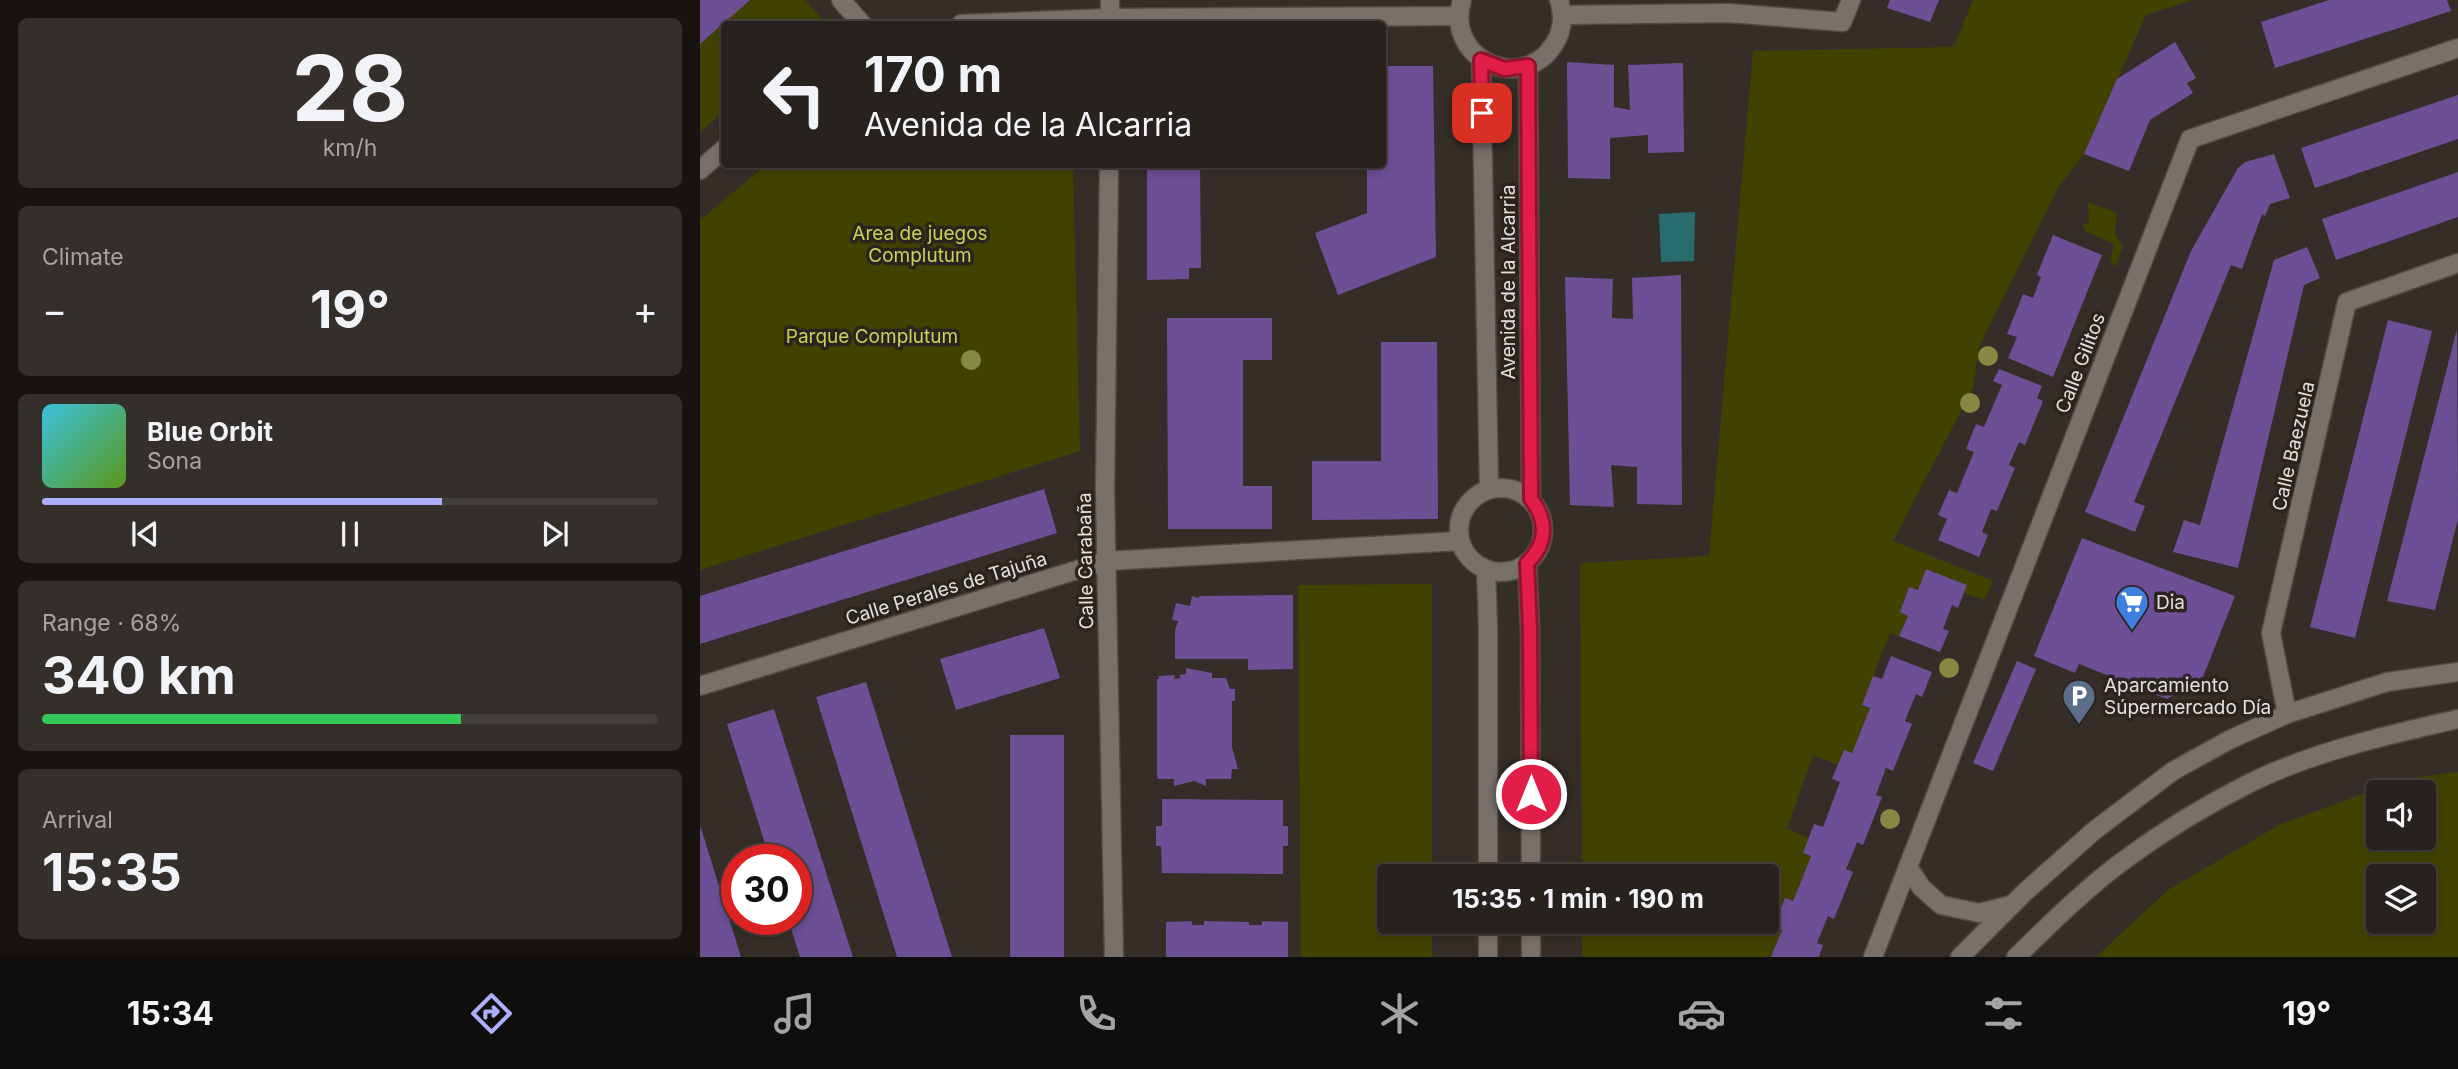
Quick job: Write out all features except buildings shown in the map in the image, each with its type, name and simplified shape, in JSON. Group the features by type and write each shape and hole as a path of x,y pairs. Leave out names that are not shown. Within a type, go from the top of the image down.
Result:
{"street":[{"path":"841,0 859,21"},
{"path":"1006,21 1110,14 1460,8 1465,41 1481,60 1504,69 1528,66 1543,58 1554,46 1560,31 1561,8 1729,7 1842,22 1851,0"},
{"name":"Calle Gilitos","path":"1873,957 2190,139 2458,48"},
{"name":"Avenida de la Alcarria","path":"1481,60 1489,489"},
{"name":"Avenida de la Alcarria","path":"1527,563 1535,556 1543,537 1541,517 1531,499 1528,66"},
{"path":"700,170 721,152"},
{"name":"Calle Carabaña","path":"1109,168 1105,491 1114,957"},
{"name":"Calle Baezuela","path":"2287,714 2271,633 2347,302 2458,263"},
{"path":"1531,499 1511,488 1489,489 1470,500 1460,519 1460,541 1472,561 1486,569 1507,572 1527,563 1531,643 1531,864"},
{"name":"Calle Perales de Tajuña","path":"700,686 1106,561 1460,541"},
{"path":"1486,569 1488,864"},
{"path":"1960,957 2012,905 2095,830 2173,771 2229,740 2287,714 2387,682 2458,672"},
{"path":"2016,957 2056,918 2123,861 2198,812 2252,782 2395,733 2458,719"},
{"path":"1908,867 1921,887 1941,905 1979,913 2012,905"},
{"path":"1488,934 1488,957"},
{"path":"1531,934 1531,957"}],"green space":[{"path":"700,0 805,0 824,21 721,21 721,114 700,132"},
{"path":"1973,0 2192,0 2146,15 2084,154 2057,189 1979,347 1973,388 1893,541 1993,581 1985,600 1964,593 1967,585 1927,569 1918,590 1909,587 1900,612 1908,616 1899,636 1890,633 1862,705 1870,708 1852,753 1838,765 1813,755 1787,829 1809,838 1803,853 1811,856 1793,901 1785,898 1779,913 1779,864 1582,864 1580,563 1709,556 1753,51 1954,47"},
{"name":"Parque Complutum","path":"762,168 1073,168 1080,451 700,570 700,220"},
{"path":"2088,202 2117,213 2115,234 2123,246 2115,267 2110,260 2114,244 2085,231 2083,224 2089,223"},
{"path":"1432,584 1432,864 1377,864 1377,934 1432,934 1432,957 1301,957 1298,585"},
{"path":"2458,772 2458,957 2096,957 2168,890 2281,824 2366,793 2366,850 2436,850 2436,780 2401,780"},
{"path":"1779,928 1782,930 1771,957 1582,957 1582,934 1779,934"}],"water":[{"path":"1695,212 1694,261 1661,262 1659,214"}],"place":[{"name":"Dia","path":"2132,632"},
{"name":"Aparcamiento Súpermercado Día","path":"2079,726"}],"route":[{"path":"1482,113 1481,60 1504,69 1528,66 1531,499 1537,507 1543,527 1540,547 1527,563 1531,794"}],"park label":[{"name":"Area de juegos Complutum","path":"920,244"}]}
